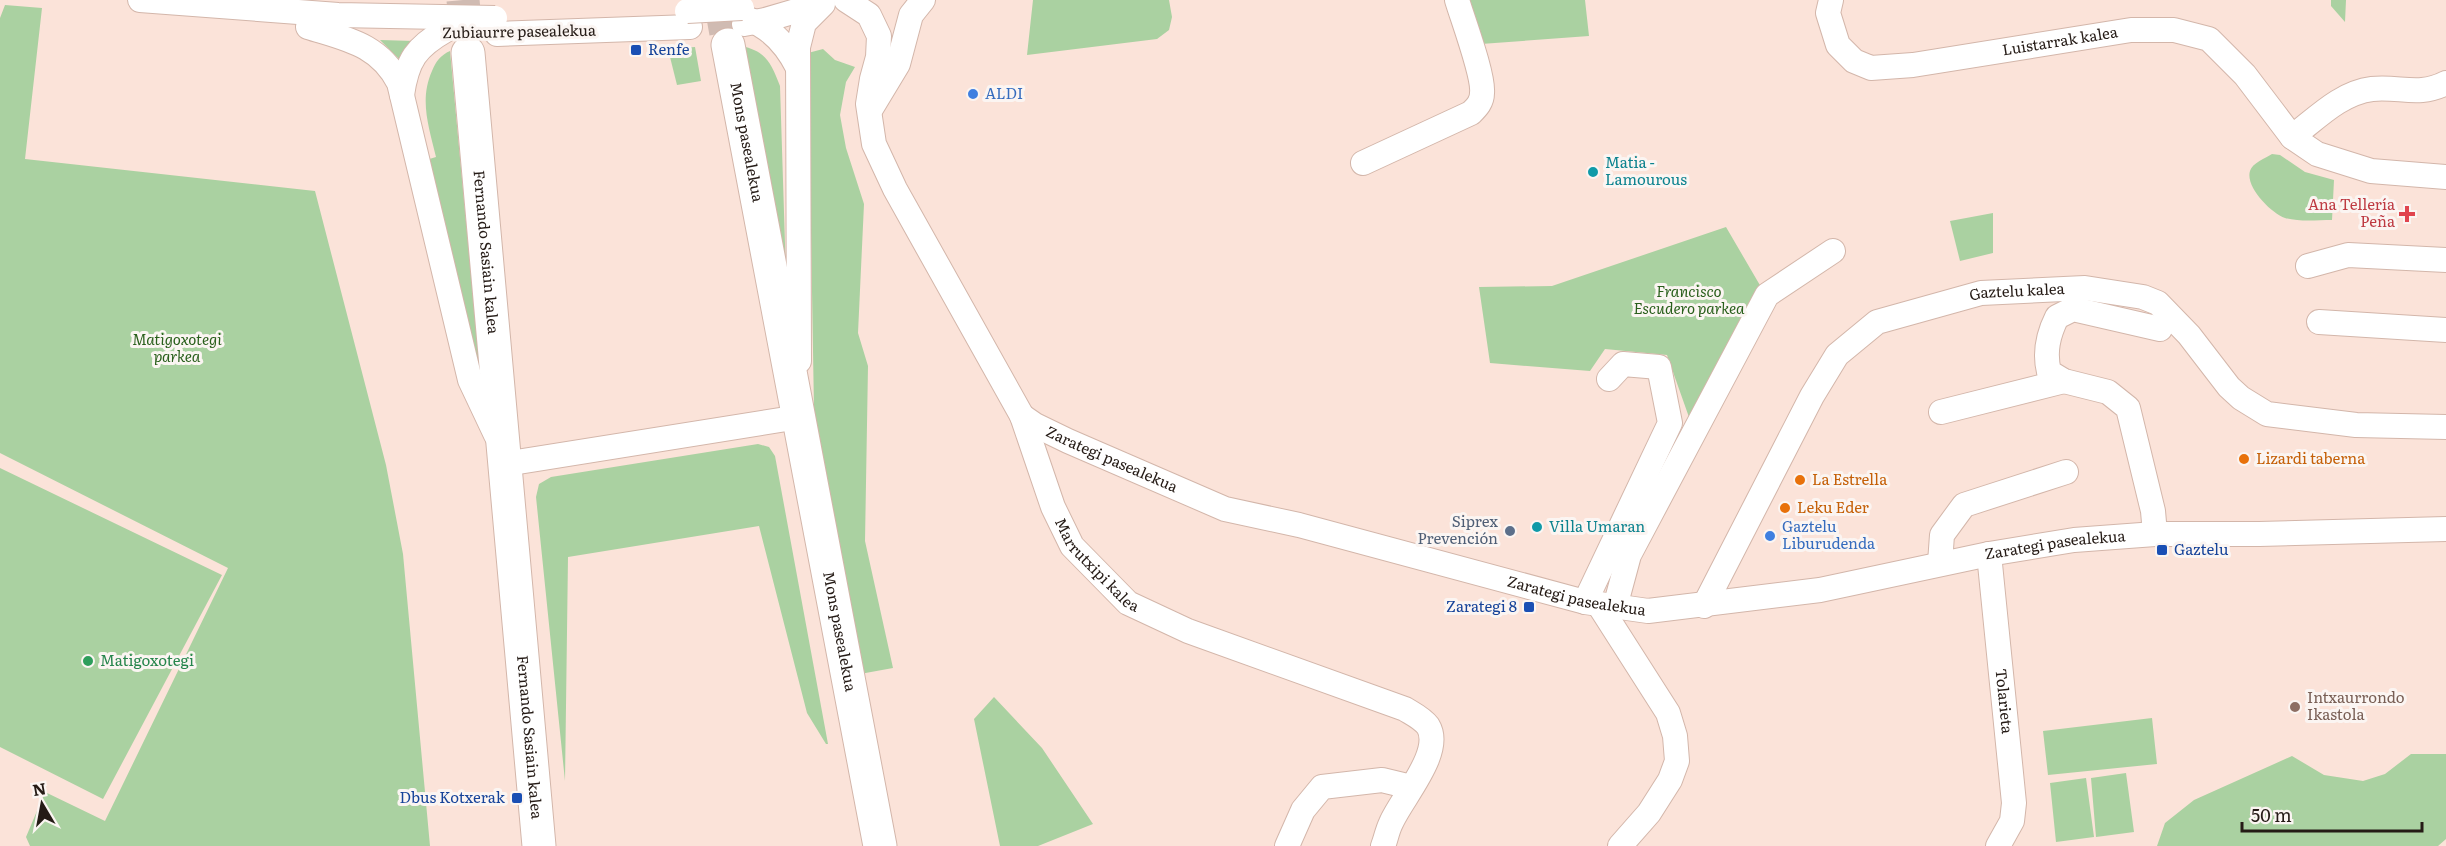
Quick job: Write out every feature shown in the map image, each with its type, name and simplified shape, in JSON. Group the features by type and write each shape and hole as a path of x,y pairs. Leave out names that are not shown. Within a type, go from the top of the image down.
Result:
{"main road":[{"name":"Mons pasealekua","path":"742,23 799,417 880,846"},
{"name":"Fernando Sasiain kalea","path":"448,34 504,457 539,846"}],"street":[{"name":"Zubiaurre pasealekua","path":"140,0 205,7 338,15 448,34"},
{"path":"869,118 878,95 898,64 911,15 923,0"},
{"path":"1363,163 1471,113 1477,107 1481,100 1482,84 1457,0"},
{"name":"Luistarrak kalea","path":"1832,0 1828,14 1829,23 1838,45 1854,61 1871,68 1913,65 2131,30 2174,30 2209,39 2245,75 2292,137 2317,154 2371,171 2446,177"},
{"name":"Zubiaurre pasealekua","path":"205,7 308,27 448,34 546,17 633,15 742,23 837,2"},
{"name":"Marrutxipi kalea","path":"837,2 869,15 879,36 878,57 869,91 869,118 874,144 895,189 1022,416 1053,507 1072,546 1128,603 1188,631 1343,685 1413,713 1429,727 1432,745 1426,763 1390,824 1383,846"},
{"name":"Mons pasealekua","path":"799,417 799,35 804,23 837,2"},
{"name":"Zubiaurre pasealekua","path":"496,25 688,18"},
{"path":"742,23 781,41 798,68"},
{"name":"Fernando Sasiain kalea","path":"308,27 360,44 376,53 393,72 402,95 470,380 504,457"},
{"name":"Fernando Sasiain kalea","path":"402,95 405,75 412,57 426,41 448,34"},
{"path":"2292,137 2345,96 2372,89 2431,91 2446,83"},
{"path":"1600,605 1629,555 1767,295 1833,251"},
{"path":"2308,266 2348,255 2446,260"},
{"name":"Gaztelu kalea","path":"1704,606 1812,396 1837,355 1877,322 1981,293 2085,288 2143,297 2158,303 2189,335 2229,387 2241,398 2268,414 2356,424 2446,427"},
{"path":"2155,534 2152,511 2128,408 2108,393 2064,381 2049,372 2046,361 2048,336 2057,317 2073,309 2160,329"},
{"path":"2319,322 2446,330"},
{"path":"1600,605 1670,423 1659,367 1623,364 1609,379"},
{"path":"1941,412 2064,381"},
{"name":"Zarategi pasealekua","path":"1022,416 1068,441 1225,509 1332,534 1600,605 1648,611 1704,606 1820,590 1989,554 2074,540 2155,534 2446,529"},
{"path":"504,457 799,417"},
{"path":"1940,564 1942,535 1964,505 2066,472"},
{"name":"Tolarieta","path":"1989,554 2014,803 2012,821 1998,846"},
{"path":"1600,605 1668,713 1677,753 1677,761 1665,788 1649,813 1620,846"},
{"path":"1287,846 1303,810 1322,787 1382,780 1411,787"}],"green space":[{"path":"1033,0 1169,0 1172,17 1169,30 1157,39 1027,55"},
{"path":"1468,0 1585,0 1589,36 1481,44"},
{"path":"2331,0 2346,0 2345,22 2331,6"},
{"name":"Matigoxotegi parkea","path":"5,5 42,8 25,159 315,191 386,465 403,554 430,846 30,846 26,837 45,792 105,821 228,568 0,453 0,18"},
{"path":"380,40 414,41 400,60"},
{"path":"741,46 756,51 766,59 780,86 786,275"},
{"path":"695,47 701,81 677,85 668,49"},
{"path":"823,49 835,60 855,67 846,82 840,115 846,148 864,204 858,333 868,366 865,541 893,668 860,674 814,410 808,53"},
{"path":"450,51 481,381 426,160 436,157 428,124 426,92 428,82 437,61"},
{"path":"2272,154 2280,155 2305,172 2334,180 2332,220 2285,218 2260,199 2251,184 2250,171 2256,163"},
{"path":"1993,213 1993,253 1960,261 1950,221"},
{"name":"Francisco Escudero parkea","path":"1726,227 1761,287 1690,420 1667,355 1605,349 1590,371 1490,363 1479,287 1552,286"},
{"path":"758,444 769,447 775,456 828,744 807,713 759,526 568,557 565,781 536,497 539,484 551,477"},
{"name":"Matigoxotegi","path":"0,468 222,575 103,799 0,747"},
{"path":"994,697 1042,748 1093,824 1038,846 1000,846 974,719"},
{"path":"2152,718 2157,764 2048,775 2043,731"},
{"path":"2411,754 2446,754 2446,839 2438,846 2157,846 2165,823 2194,800 2292,756 2324,775 2363,781 2385,774"},
{"path":"2126,773 2134,832 2096,837 2091,778"},
{"path":"2086,778 2094,837 2056,842 2050,783"}],"tunnel":[{"path":"463,0 468,53"},
{"path":"720,0 728,45"}],"place":[{"name":"Renfe","path":"636,50"},
{"name":"ALDI","path":"973,94"},
{"name":"Matia - Lamourous","path":"1593,172"},
{"name":"Ana Tellería Peña","path":"2407,214"},
{"name":"Lizardi taberna","path":"2244,459"},
{"name":"La Estrella","path":"1800,480"},
{"name":"Leku Eder","path":"1785,508"},
{"name":"Villa Umaran","path":"1537,527"},
{"name":"Siprex Prevención","path":"1510,531"},
{"name":"Gaztelu Liburudenda","path":"1770,536"},
{"name":"Gaztelu","path":"2162,550"},
{"name":"Zarategi 8","path":"1529,607"},
{"name":"Matigoxotegi","path":"88,661"},
{"name":"Intxaurrondo Ikastola","path":"2295,707"},
{"name":"Dbus Kotxerak","path":"517,798"}]}
